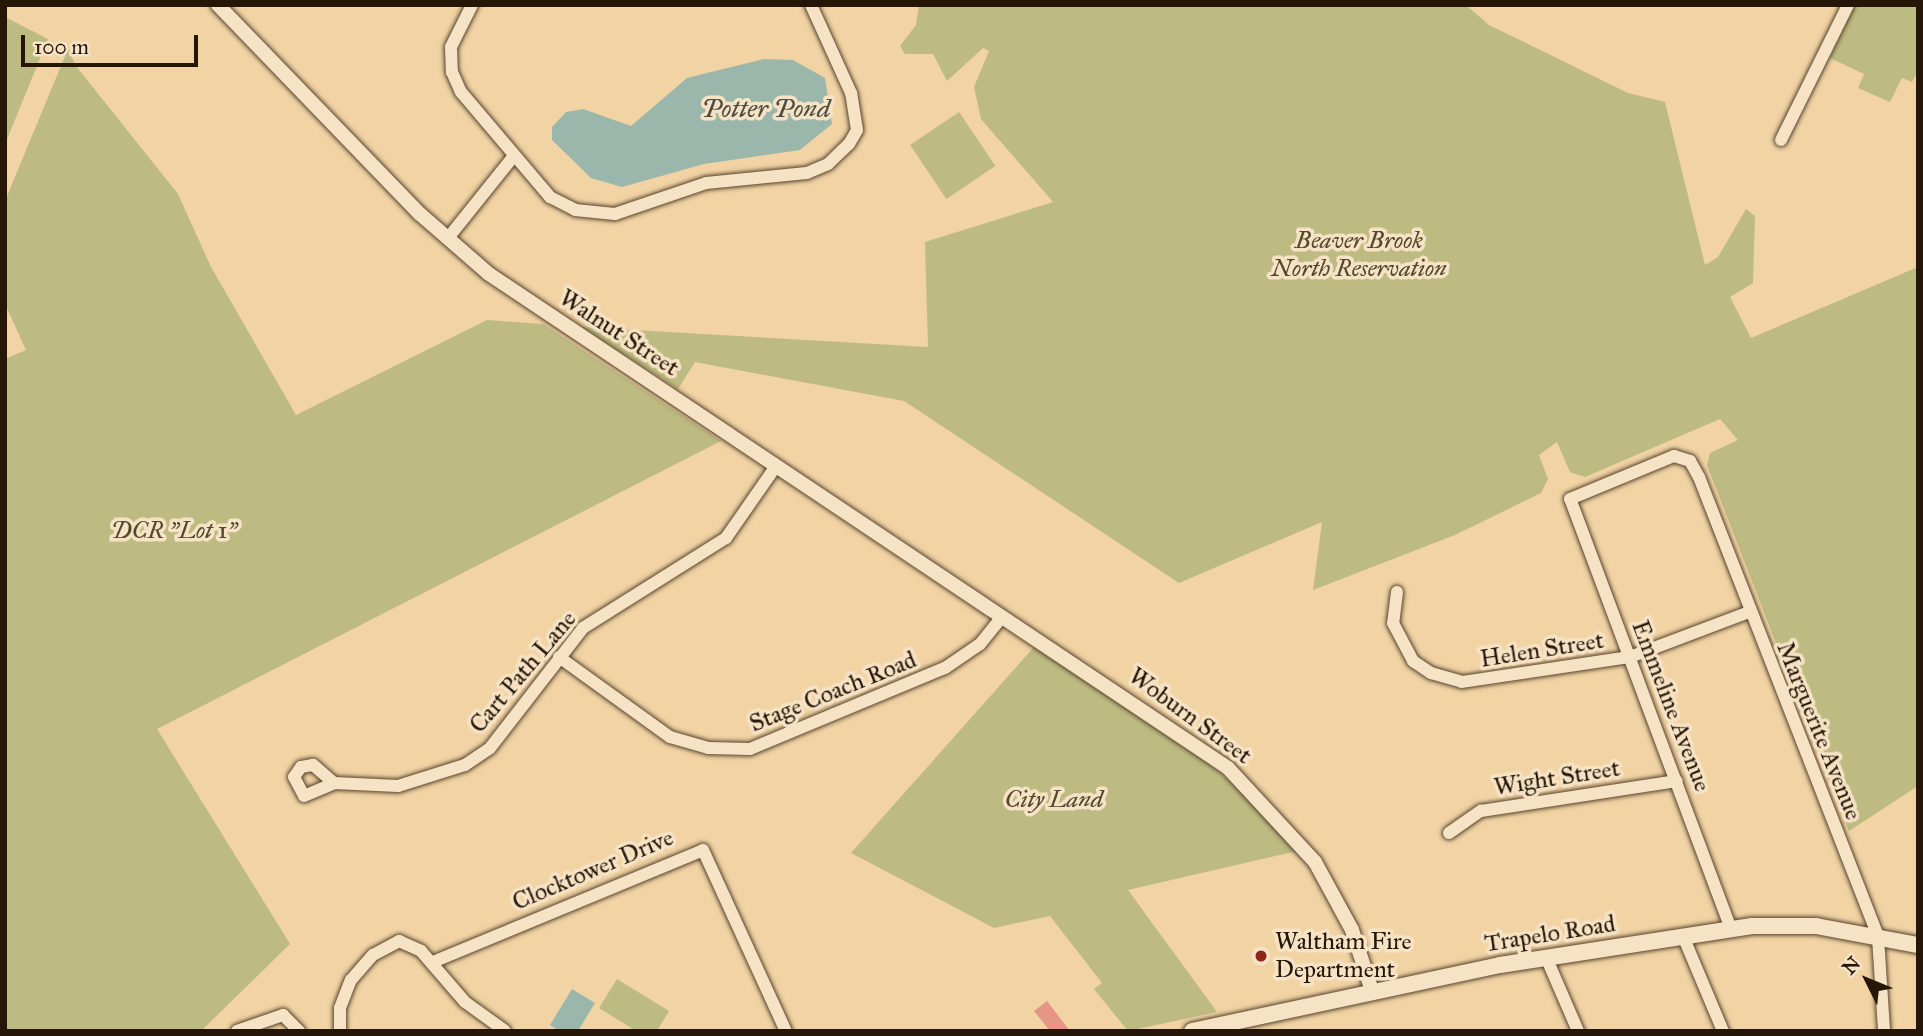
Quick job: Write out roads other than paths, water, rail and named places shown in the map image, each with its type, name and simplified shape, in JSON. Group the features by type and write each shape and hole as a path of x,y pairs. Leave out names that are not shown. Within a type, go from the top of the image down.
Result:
{"main road":[{"name":"Trapelo Road","path":"1192,1031 1229,1026 1372,991 1546,957 1731,929 1791,924 1918,946"}],"street":[{"name":"Walnut Street","path":"218,5 448,238 513,292 1042,642"},
{"path":"472,5 456,32 452,72 512,158 550,197 575,210 615,214 706,183 774,178 828,164 858,130 856,114 811,5"},
{"path":"1781,141 1848,5"},
{"path":"448,238 512,158"},
{"name":"Emmeline Avenue","path":"1682,456 1664,459 1570,499 1731,929"},
{"name":"Marguerite Avenue","path":"1682,456 1699,477 1749,612 1878,937 1884,1031"},
{"name":"Cart Path Lane","path":"334,783 398,786 465,765 512,725 559,657 606,610 726,538 776,466"},
{"name":"Helen Street","path":"1397,592 1392,610 1400,641 1413,661 1448,680 1499,680 1630,657 1749,612"},
{"name":"Stage Coach Road","path":"559,657 670,737 708,748 739,750 786,738 945,668 980,644 1002,617"},
{"name":"Woburn Street","path":"1042,642 1195,742 1271,809 1310,854 1334,894 1372,991"},
{"name":"Wight Street","path":"1449,833 1481,811 1677,781"},
{"name":"Clocktower Drive","path":"433,962 703,850 786,1031"},
{"path":"1683,936 1723,1031"},
{"path":"340,1031 344,994 373,955 399,941 433,962 465,1002 505,1031"},
{"path":"1546,957 1578,1031"},
{"path":"237,1031 283,1015 299,1031"}],"water":[{"name":"Potter Pond","path":"764,59 793,60 825,78 832,124 800,150 704,164 622,187 591,178 552,140 552,127 566,112 583,109 631,126 687,78"},
{"path":"572,989 595,1003 578,1031 559,1031 550,1025"}],"place":[{"name":"Waltham Fire Department","path":"1261,956"}],"park label":[{"name":"Beaver Brook North Reservation","path":"1359,255"},
{"name":"DCR \"Lot 1\"","path":"174,531"},
{"name":"City Land","path":"1054,800"}]}
